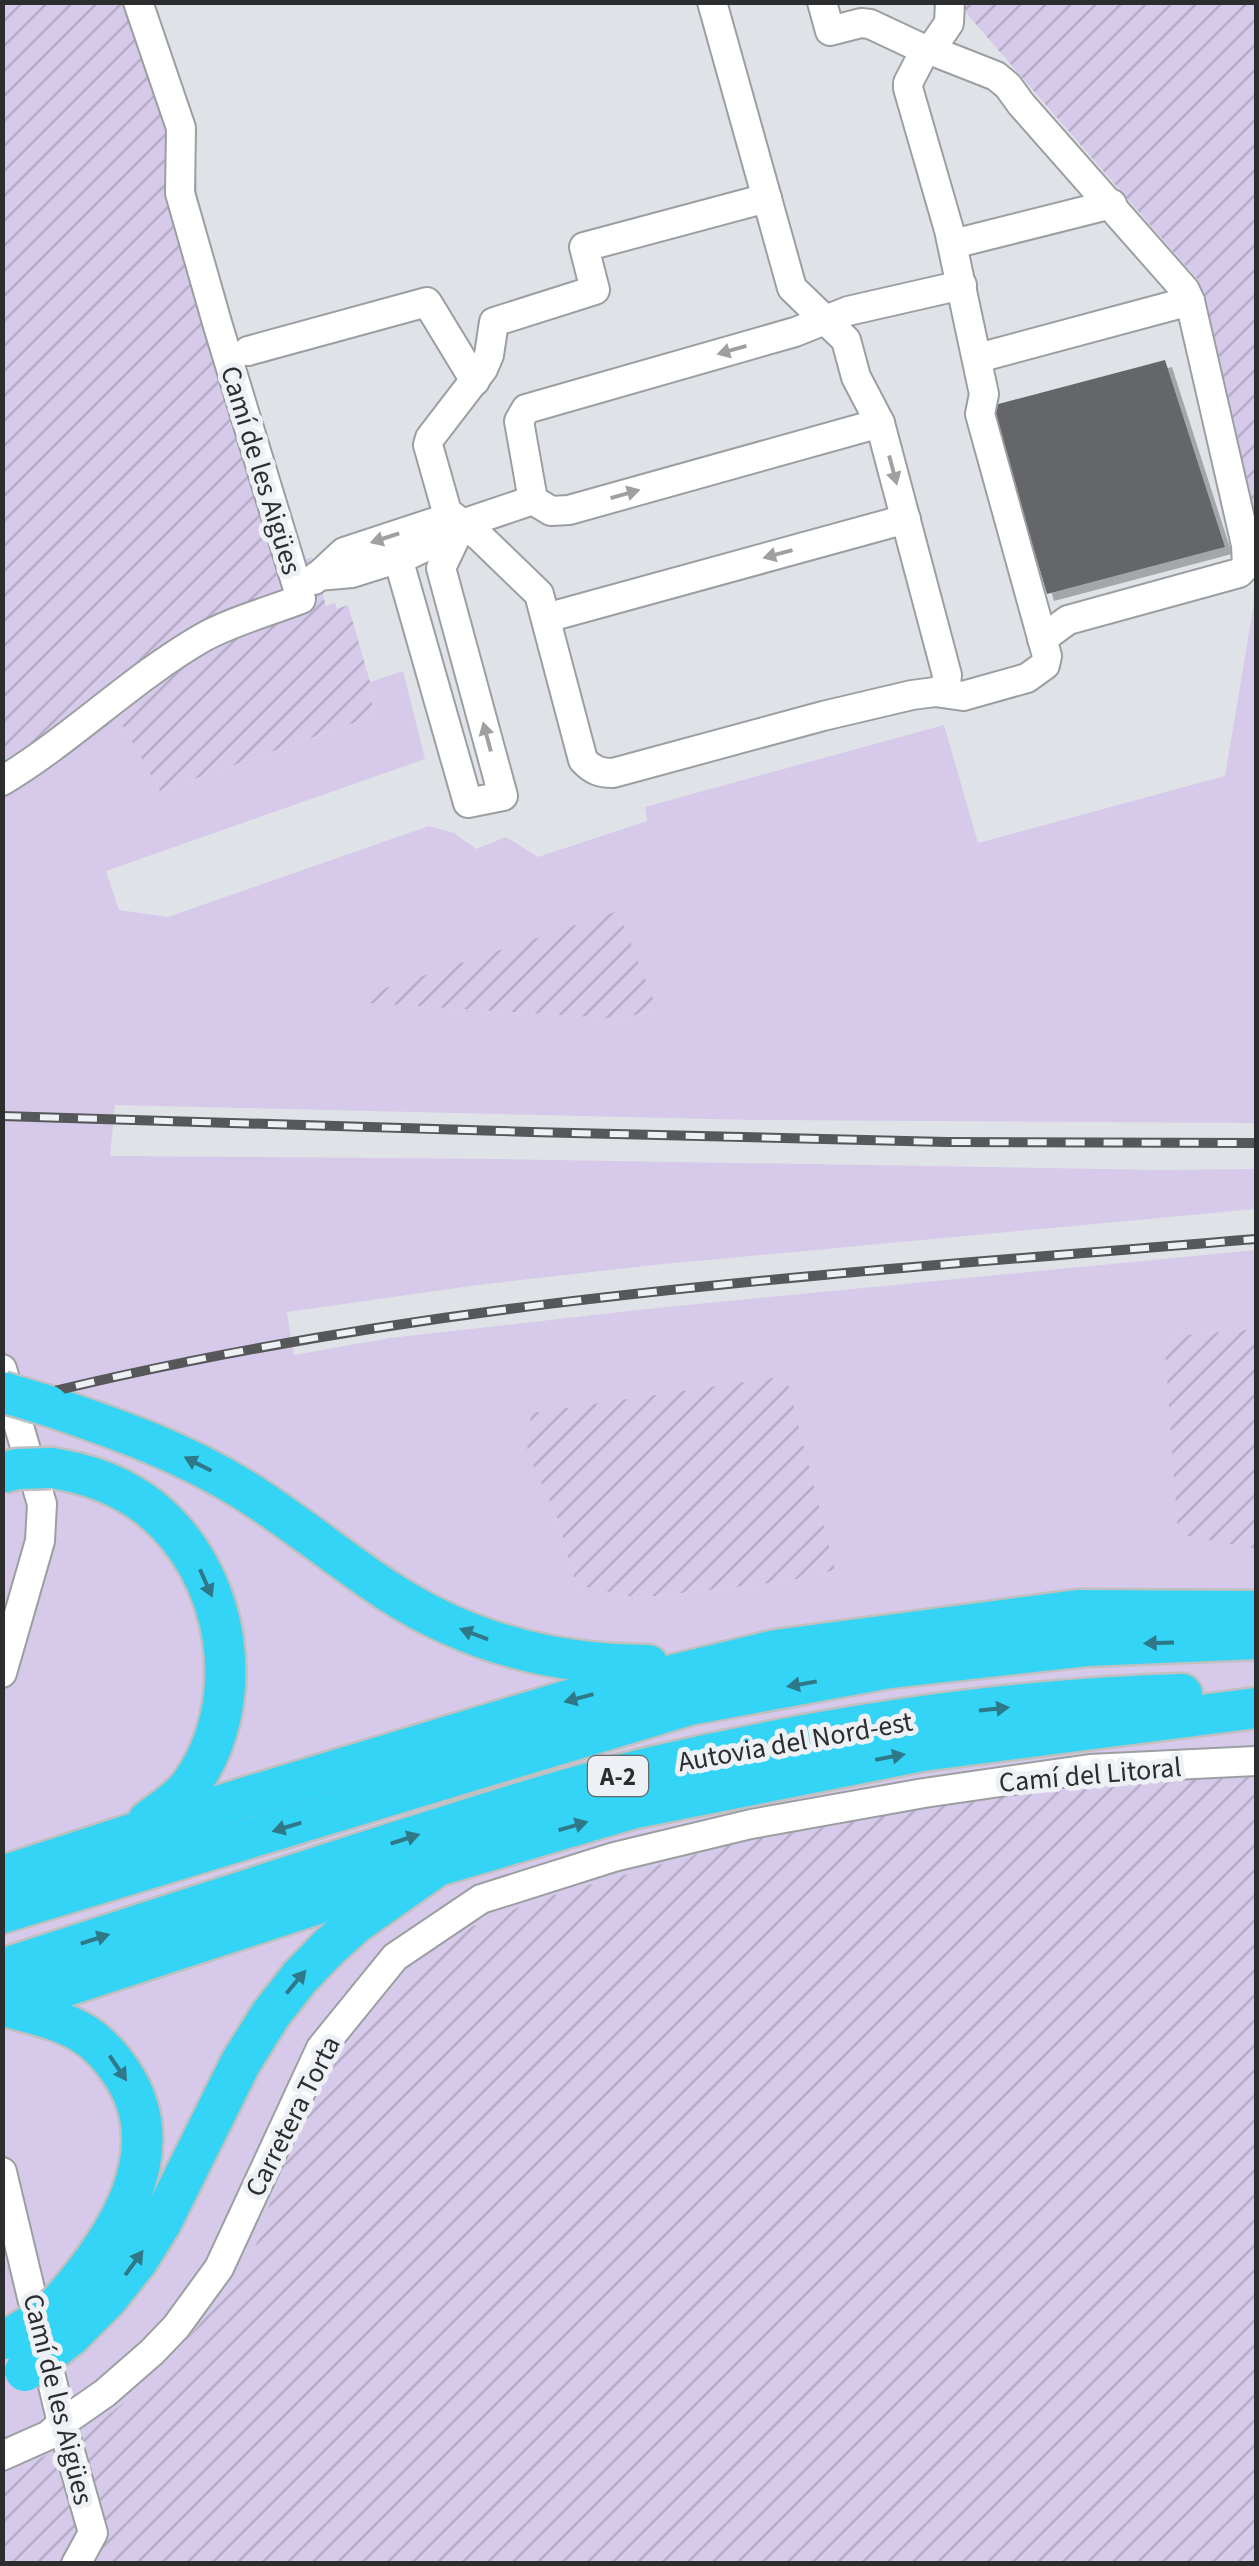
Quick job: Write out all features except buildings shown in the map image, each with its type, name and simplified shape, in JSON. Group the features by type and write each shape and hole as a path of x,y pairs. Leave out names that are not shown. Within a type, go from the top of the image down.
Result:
{"highway":[{"path":"2,1392 147,1440 218,1474 390,1593 457,1628 531,1654 573,1662 707,1664"},
{"path":"2,1473 52,1468 80,1472 148,1506 176,1532 197,1563 214,1600 223,1636 226,1675 222,1719 208,1755 188,1789 132,1834"},
{"path":"2,1876 550,1706 707,1664 776,1650 1078,1610 1256,1611"},
{"name":"Autovia del Nord-est","path":"2,1913 689,1705 889,1668 1086,1646 1256,1639"},
{"name":"Autovia del Nord-est","path":"3,1994 495,1810 648,1768 873,1725 1023,1706 1175,1694 1256,1693"},
{"path":"3,1994 631,1808 922,1750 1256,1708"},
{"path":"10,2359 64,2320 107,2299 161,2223 240,2062 271,2014 329,1946 437,1866"},
{"path":"3,1994 86,2035 108,2053 136,2098 144,2135 138,2177 110,2238 64,2320"}],"street":[{"name":"Camí de les Aigües","path":"2,781 28,766 116,696 204,637 309,587 218,326 180,193 181,128 138,2"},
{"path":"712,2 792,288 846,340 856,377 880,423 948,675 945,693"},
{"path":"822,2 830,32 870,24 996,76 1179,281 1190,301 1246,545 1247,565 1239,573 1068,620 1042,639"},
{"path":"768,198 584,247 595,290 494,322 489,355 428,445 447,512 479,536 539,594 583,760 601,773 613,774 912,695 935,692 963,696 1028,678 1045,665 1042,639 980,414 984,394 962,285 908,88 928,50 949,23 950,2"},
{"path":"952,244 1112,204"},
{"path":"880,423 551,512 534,500 519,421 526,409 795,332 848,311 962,285"},
{"path":"978,358 1190,301"},
{"path":"248,351 428,302 475,381"},
{"path":"309,587 398,558 446,537 462,524 534,500"},
{"path":"546,618 906,520"},
{"path":"309,587 344,552 435,522 462,524"},
{"path":"398,558 468,803 503,796 442,568 462,524"},
{"path":"2,1368 42,1504 40,1541 2,1673"},
{"name":"Camí del Litoral","path":"924,1793 1090,1769 1256,1762"},
{"name":"Carretera Torta","path":"2,2456 49,2435 106,2393 176,2326 218,2268 322,2048 395,1957 481,1899 614,1856 751,1824 924,1793"},
{"name":"Camí de les Aigües","path":"2,2172 62,2423 94,2532 76,2564"}],"shaded area":[{"path":"3,3 147,3 189,127 198,216 293,563 312,557 326,606 335,603 337,609 348,605 370,682 373,716 160,791 105,694 3,763"},
{"path":"963,3 1256,3 1256,540 1198,280 967,14"},
{"path":"1256,591 1256,1123 753,1120 115,1105 110,1156 1256,1169 1256,1209 653,1265 287,1312 294,1355 390,1338 656,1308 1256,1250 1256,1329 1165,1337 1178,1533 1256,1549 1256,1771 1213,1772 965,1799 769,1833 537,1900 430,1944 363,2019 305,2114 258,2241 226,2292 169,2361 139,2390 64,2445 3,2477 2,763 105,694 160,791 373,716 370,682 403,671 425,759 106,871 119,910 168,917 429,826 454,833 476,849 506,837 538,857 647,821 645,807 944,725 978,843 1225,776","holes":["386,988 657,1009 621,1019 370,1003 366,991","557,1517 835,1570 788,1581 638,1598 576,1585"]},
{"path":"618,911 657,1009 621,1019 369,1003 365,991 386,988"},
{"path":"1256,1329 1256,1549 1178,1534 1164,1337"},
{"path":"786,1376 835,1570 788,1581 638,1598 576,1585 557,1517 527,1452 531,1413"},
{"path":"1256,1771 1256,2563 3,2563 2,2477 63,2445 139,2390 169,2361 226,2292 258,2241 305,2114 363,2019 430,1944 537,1900 769,1833 965,1799 1213,1772"}],"railway":[{"path":"2,1116 947,1142 1256,1143"},
{"path":"2,1404 156,1368 468,1314 783,1279 1256,1239"}]}
